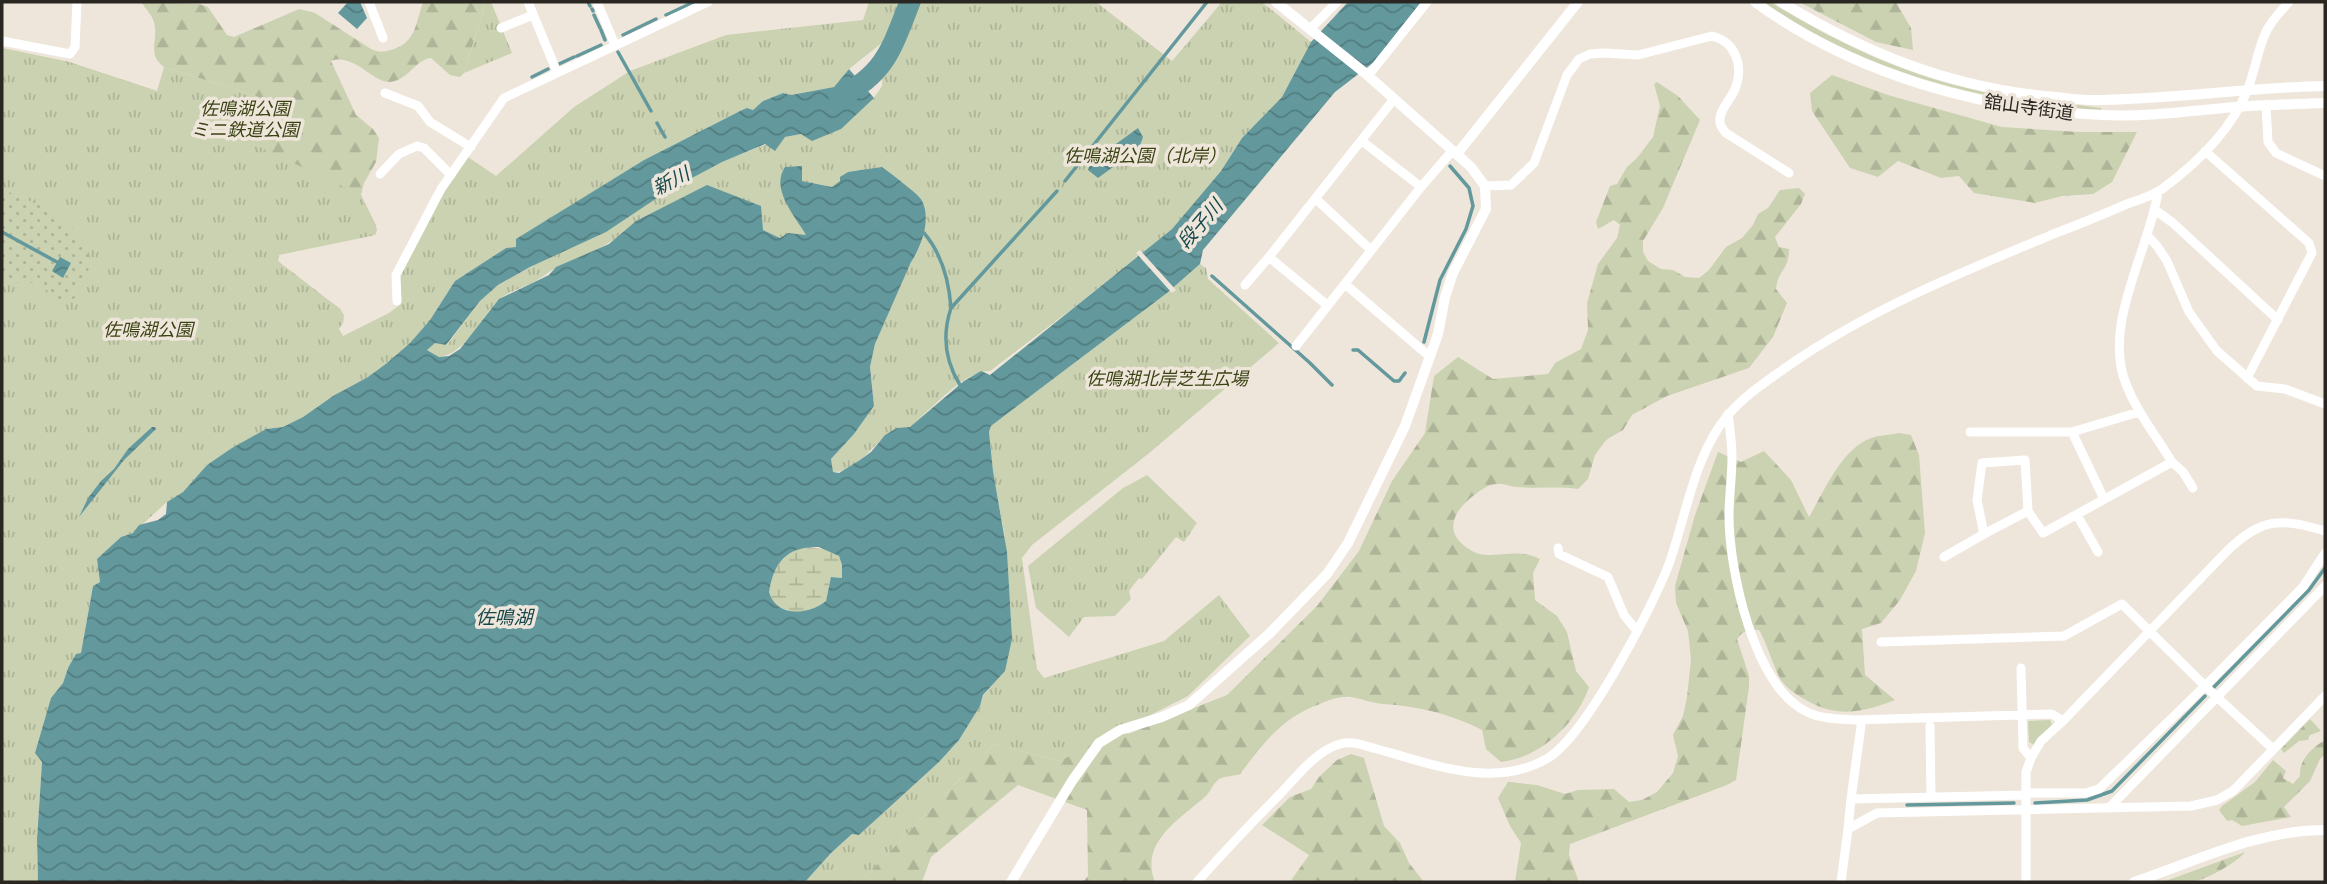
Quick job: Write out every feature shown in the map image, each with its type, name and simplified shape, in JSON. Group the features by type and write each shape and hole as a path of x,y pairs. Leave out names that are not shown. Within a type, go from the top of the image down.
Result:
{"street":[{"path":"2,41 69,54 75,47 77,2"},
{"path":"369,2 383,38"},
{"path":"528,2 557,72"},
{"path":"597,2 615,45"},
{"path":"397,301 396,275 451,175 504,98 708,2"},
{"path":"1011,882 1072,781 1099,743 1120,730 1189,705 1269,634 1327,574 1348,542 1405,426 1423,351 1438,334 1453,273 1483,217 1485,186 1477,174 1450,157 1366,74 1276,2"},
{"path":"1312,31 1337,2"},
{"path":"1366,74 1427,2"},
{"path":"1296,346 1421,187 1450,157 1578,2"},
{"name":"舘山寺街道","path":"1755,2 1849,57 1904,79 1965,98 2030,109 2104,116 2165,115 2238,107 2325,103"},
{"name":"舘山寺街道","path":"1781,2 1842,37 1901,63 1950,79 2014,93 2090,100 2325,86"},
{"path":"1197,882 1237,837 1311,763 1325,750 1344,742 1465,773 1510,772 1530,767 1550,757 1567,743 1587,716 1637,631 1668,566 1703,458 1714,432 1728,414 1763,383 1823,341 1954,274 2158,192 2191,166 2238,107 2247,91 2264,35 2289,2"},
{"path":"501,28 533,15"},
{"path":"367,31 379,27"},
{"path":"1485,186 1511,185 1534,163 1567,75 1580,59 1590,54 1604,53 1638,55 1712,36 1724,39 1731,47 1737,58 1739,72 1735,88 1720,116 1720,126 1726,133 1789,173"},
{"path":"385,93 418,106 430,122 471,147"},
{"path":"1245,285 1394,99"},
{"path":"2266,105 2268,142 2276,153 2325,176"},
{"path":"1362,141 1421,187"},
{"path":"380,174 399,154 417,146 424,148 451,175"},
{"path":"2205,151 2309,243 2312,253 2247,378"},
{"path":"2158,192 2117,344 2124,381 2138,412 2193,488"},
{"path":"1316,199 1371,250"},
{"path":"2155,210 2173,223 2278,320"},
{"path":"2147,235 2167,261 2189,312 2217,351 2257,386 2285,389 2325,404"},
{"path":"1269,257 1327,305"},
{"path":"1345,284 1423,351"},
{"path":"1970,432 2072,432 2106,424 2138,412"},
{"path":"1728,414 1732,458 1729,517 1733,564 1746,618 1760,655 1777,688 1786,697 1808,713 1831,718 1855,720 2052,714 2063,721"},
{"path":"2072,432 2104,499"},
{"path":"1984,534 1977,500 1982,463 2025,460 2028,511 2043,533 2172,462"},
{"path":"1944,557 2028,511"},
{"path":"2077,515 2098,552"},
{"path":"2026,882 2025,772 2041,741 2230,548 2253,530 2281,521 2325,531"},
{"path":"1558,548 1559,554 1608,577 1624,615 1637,631"},
{"path":"1852,799 2085,793 2099,789 2205,687 2303,587 2325,553"},
{"path":"2109,808 2325,586"},
{"path":"1881,642 2064,636 2122,604 2205,687 2273,749"},
{"path":"2021,668 2023,748 2031,758"},
{"path":"1848,829 1877,813 2190,806 2217,800 2233,791 2325,696"},
{"path":"1841,882 1861,726"},
{"path":"1930,726 1931,797"},
{"path":"2134,882 2263,836 2325,830"}],"green space":[{"name":"佐鳴湖公園 ミニ鉄道公園","path":"141,2 199,4 208,7 227,35 234,37 299,9 315,13 371,49 382,52 407,42 423,2 486,2 464,73 460,77 450,75 431,58 420,63 401,79 388,82 347,61 331,61 356,115 373,129 379,138 376,162 364,183 361,195 376,225 376,234 284,253 279,255 278,261 340,309 344,315 343,324 2,48 69,62 157,91 280,106 164,67 154,52 154,22"},
{"path":"486,2 491,2 512,53 464,73"},
{"name":"佐鳴湖公園","path":"869,2 901,2 883,42 849,69 834,87 791,95 783,93 763,101 753,110 742,110 644,160 517,239 516,247 506,248 455,281 430,320 410,343 387,363 303,417 283,427 266,429 207,465 183,492 167,502 133,533 121,537 98,559 100,582 93,586 81,653 68,668 63,683 51,698 42,761 37,839 38,882 2,882 2,48 69,62 157,91 164,67 274,102 280,107 279,119 255,145 361,195 377,229 376,234 371,236 279,255 278,261 281,265 340,309 343,319 339,329 343,336 401,304 399,276 444,191 468,157 496,176 574,107 630,71 726,35 863,20"},
{"name":"佐鳴湖公園（北岸）","path":"915,2 1096,2 1172,61 1222,2 1262,2 1311,42 1282,97 1242,138 1221,171 1172,229 990,371 962,381 912,426 888,433 848,469 832,472 831,459 854,434 874,406 870,367 875,344 923,238 921,198 905,186 840,181 832,187 802,181 782,194 807,236 780,238 763,230 621,235 502,297 465,342 449,354 439,357 426,349 435,343 447,345 480,301 498,285 721,162 785,137 801,134 874,98 882,86 883,63"},
{"path":"1763,2 1770,2 1869,55 1921,75 1990,93 2101,110 2012,100 1924,79 1841,47"},
{"path":"1799,2 1896,2 1911,28 1913,50 1876,42"},
{"path":"1832,75 1888,95 2002,127 2078,132 2137,132 2112,182 2093,194 2062,196 2035,203 1974,193 1959,176 1941,178 1898,161 1878,177 1850,168 1812,111 1810,93"},
{"path":"1657,82 1678,96 1700,120 1663,208 1643,241 1643,252 1648,261 1661,269 1673,270 1685,277 1699,278 1709,270 1726,247 1742,238 1758,214 1768,208 1780,190 1799,188 1805,194 1801,204 1775,237 1779,247 1789,249 1787,262 1776,289 1787,303 1773,337 1749,368 1667,396 1632,415 1623,430 1606,440 1595,455 1588,479 1578,489 1494,484 1469,499 1457,514 1453,529 1456,537 1472,551 1487,555 1531,555 1540,559 1533,573 1535,600 1557,616 1567,632 1576,671 1589,687 1576,713 1566,725 1530,754 1501,762 1486,749 1482,730 1458,719 1422,709 1351,697 1339,698 1294,716 1274,733 1240,774 1219,779 1206,796 1174,823 1157,843 1153,855 1155,882 1083,882 1088,876 1087,810 1018,785 931,857 922,882 860,882 994,744 1060,761 1108,719 1128,734 1227,695 1317,606 1359,551 1392,481 1425,433 1434,376 1458,357 1493,379 1548,374 1555,363 1581,349 1588,330 1587,303 1598,264 1617,238 1620,225 1614,220 1598,229 1596,222 1610,186 1617,184 1627,167 1653,137 1660,106 1654,84"},
{"path":"2,189 58,216 83,242 89,256 89,269 71,302 60,301 38,283 2,282"},
{"name":"佐鳴湖北岸芝生広場","path":"1200,264 1206,268 1208,279 1279,343 1148,454 1032,545 1022,558 1037,669 1044,678 1164,641 1219,595 1250,636 1188,696 1060,761 994,744 860,882 805,882 852,834 859,835 939,762 959,740 980,706 983,696 1005,670 1005,537 993,472 989,432 991,426 1167,293"},
{"path":"1899,433 1911,435 1919,455 1925,533 1916,571 1900,600 1881,623 1862,629 1865,675 1895,700 1851,712 1818,706 1783,683 1759,630 1746,631 1737,639 1749,676 1749,687 1736,780 1570,844 1569,855 1579,882 1515,882 1521,843 1498,798 1508,782 1537,785 1565,794 1578,790 1614,789 1629,802 1642,800 1657,792 1673,773 1678,756 1673,735 1683,716 1691,660 1688,631 1676,603 1675,586 1695,515 1718,452 1741,462 1764,451 1791,480 1809,517 1834,472 1851,451 1871,438"},
{"path":"1147,475 1197,523 1184,542 1176,537 1142,579 1139,578 1129,591 1131,599 1115,616 1084,617 1069,637 1036,608 1028,566 1123,488"},
{"path":"809,547 829,550 839,556 842,578 831,577 826,601 814,609 801,612 784,609 774,603 769,594 773,576 788,553 794,549"},
{"path":"2310,719 2321,731 2310,735 2308,740 2299,741 2284,753 2281,749"},
{"path":"2050,720 2052,725 2034,745 2029,742 2028,721"},
{"path":"2325,740 2325,754 2310,781 2284,807 2291,817 2242,826 2232,820 2227,821 2219,810 2222,806 2255,782 2273,760 2286,771 2283,778 2293,784 2300,776 2307,755"},
{"path":"1351,754 1364,758 1384,826 1400,843 1409,863 1424,882 1290,882 1309,855 1262,825 1290,797 1311,789 1337,760"},
{"path":"2245,852 2228,866 2197,881 2163,882"}],"water":[{"path":"348,2 360,2 367,18 357,29 338,13"},
{"name":"佐鳴湖","path":"1348,2 1421,2 1374,62 1335,92 1203,250 1200,264 1167,293 991,426 989,432 993,471 1007,552 1012,639 1005,671 983,695 980,706 959,740 939,762 859,835 852,834 805,882 38,882 37,839 42,762 35,753 51,698 63,683 76,654 81,653 93,586 100,582 97,559 121,537 133,533 139,525 158,520 166,514 167,502 183,492 207,465 232,448 266,429 283,427 303,417 387,363 410,343 430,320 455,281 506,248 516,247 516,239 644,160 742,110 753,110 763,101 783,93 791,95 834,87 849,69 874,98 841,129 812,141 801,134 785,137 775,151 765,144 722,162 666,192 606,232 498,285 480,301 446,345 435,343 427,350 439,357 449,356 460,349 499,299 549,275 556,267 609,244 636,221 707,185 761,206 763,230 780,238 788,233 806,235 782,193 781,175 785,167 802,166 802,181 832,187 848,172 882,167 921,199 926,223 919,248 875,344 870,367 874,406 854,434 831,459 833,472 839,473 871,452 885,435 897,428 910,427 964,381 981,371 990,375 1172,229 1221,171 1242,138 1282,97 1311,42","holes":["819,547 839,556 842,578 831,577 826,601 819,606 794,612 778,606 773,600 769,592 774,572 790,553 798,549"]},
{"path":"1138,128 1143,137 1139,148 1098,178 1088,170 1091,162"},
{"path":"60,257 71,263 63,278 52,271"},
{"path":"152,427 156,429 124,460 79,517 88,498 101,481 114,469 128,449"}],"pier":[{"path":"1140,250 1176,290 1172,293 1136,253"}],"waterway":[{"path":"588,2 590,6"},
{"path":"666,15 694,2"},
{"name":"新川","path":"839,97 855,88 877,69 892,46 910,2"},
{"path":"1065,181 1207,2"},
{"path":"594,15 600,28"},
{"path":"623,35 656,19"},
{"path":"601,30 605,40"},
{"path":"577,56 601,45"},
{"path":"618,52 651,111"},
{"path":"559,64 574,57"},
{"path":"532,77 548,69"},
{"path":"657,123 665,137"},
{"path":"1424,342 1440,280 1466,229 1473,206 1469,188 1450,166"},
{"path":"960,385 946,348 946,328 951,308 1057,191"},
{"path":"2,232 57,262"},
{"path":"924,233 944,268 951,308"},
{"path":"1212,276 1332,385"},
{"path":"1353,350 1358,350 1394,381 1399,381 1405,373"},
{"path":"2214,687 2309,590 2325,568"},
{"path":"2035,803 2087,800 2112,791 2205,696"},
{"path":"1907,805 2014,803"}],"water label":[{"name":"段子川","path":"1200,224"}]}
